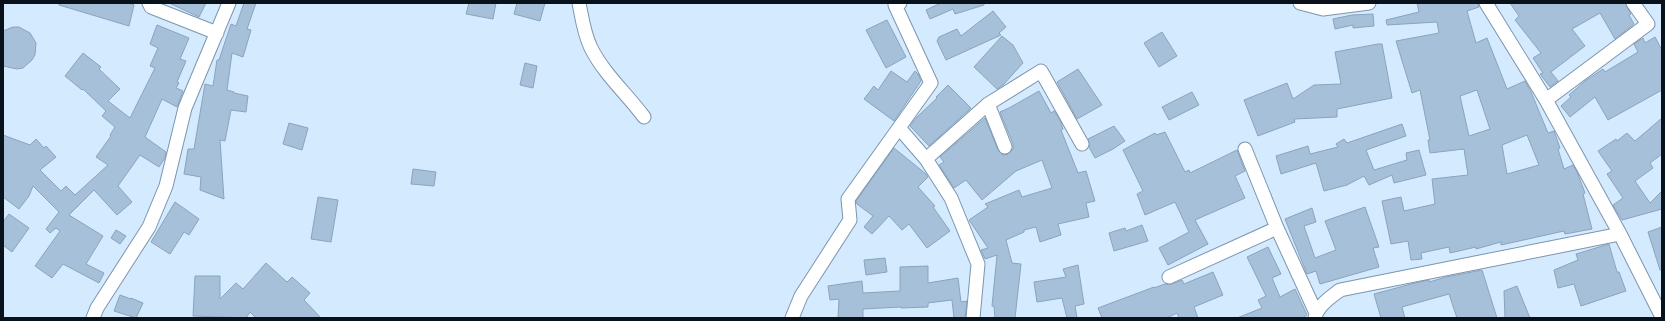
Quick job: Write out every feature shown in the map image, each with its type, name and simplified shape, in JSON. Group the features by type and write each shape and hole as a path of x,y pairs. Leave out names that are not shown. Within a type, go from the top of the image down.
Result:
{"street":[{"path":"149,3 152,7 217,33"},
{"path":"93,318 148,226 166,186 185,108 229,3"},
{"path":"579,3 591,48 599,62 644,117"},
{"path":"792,318 801,296 850,220 848,199 900,129 931,83 895,5 900,3"},
{"path":"1300,3 1323,9 1369,3"},
{"path":"1486,3 1546,100 1620,234 1662,317"},
{"path":"1546,100 1648,24 1634,3"},
{"path":"926,159 988,104 1042,71 1082,144"},
{"path":"988,104 1005,147"},
{"path":"900,129 926,159 951,198 978,264 973,318"},
{"path":"1245,148 1277,228 1316,316"},
{"path":"1169,277 1277,228"},
{"path":"1316,316 1327,300 1340,290 1620,234"}],"building":[{"path":"59,3 128,3 134,5 129,26 59,5"},
{"path":"169,3 206,3 199,17"},
{"path":"244,3 256,3 247,29 251,30 243,57 232,53 227,90 248,96 246,112 231,110 225,141 220,140 224,199 200,190 201,177 184,174 188,149 194,149 205,84 213,86 217,60 219,60 231,24 236,26"},
{"path":"469,3 496,3 493,19 466,14"},
{"path":"517,3 545,3 540,21 514,14"},
{"path":"941,3 984,3 984,5 955,14 953,9 930,19 926,10"},
{"path":"1417,3 1478,3 1479,7 1467,11 1476,43 1487,38 1507,89 1525,81 1548,133 1554,131 1560,148 1558,149 1564,169 1573,165 1577,172 1585,193 1583,194 1592,229 1565,234 1564,231 1501,245 1501,242 1476,249 1476,247 1450,253 1449,247 1421,253 1422,259 1411,260 1408,241 1391,244 1382,201 1401,197 1404,211 1435,204 1432,179 1468,175 1464,149 1430,153 1428,140 1430,140 1420,90 1412,93 1396,41 1439,33 1437,22 1387,25 1386,20 1419,12","holes":["1477,90 1490,129 1469,136 1460,96","1527,135 1539,165 1507,174 1502,145"]},
{"path":"1510,3 1625,3 1634,24 1615,39 1600,13 1572,29 1585,46 1551,72 1558,81 1550,87 1540,74 1543,73 1533,58 1541,53 1515,20 1519,16"},
{"path":"993,11 1006,27 999,33 1001,35 946,60 937,41 939,37 957,29 961,36"},
{"path":"1373,14 1374,26 1353,28 1353,25 1335,29 1333,19 1352,15"},
{"path":"887,20 906,57 886,68 866,30"},
{"path":"157,25 189,38 180,59 186,61 177,82 179,83 176,88 183,91 177,107 162,99 145,137 166,152 165,158 159,167 140,155 118,186 132,202 117,215 94,190 69,215 103,236 86,264 104,273 99,283 63,264 52,278 35,266 60,231 56,228 50,233 46,229 59,212 33,186 29,196 19,209 3,197 3,135 30,145 36,139 44,148 46,146 56,157 40,170 61,191 66,186 75,195 108,165 96,157 111,136 110,135 115,127 102,116 106,111 83,89 82,90 65,76 83,53 101,67 99,69 120,89 108,101 130,118 155,68 150,66 158,48 150,44"},
{"path":"13,27 19,27 30,33 36,43 35,55 23,68 17,69 3,66 3,31"},
{"path":"1162,32 1177,56 1159,67 1144,43"},
{"path":"1002,36 1013,45 1023,63 1003,85 997,89 974,67"},
{"path":"1655,37 1662,50 1662,90 1608,120 1595,97 1570,117 1561,106 1571,97 1569,95 1585,81 1603,69 1605,72 1638,52 1634,44 1643,38 1645,43"},
{"path":"1382,44 1392,98 1337,109 1337,117 1294,119 1295,122 1258,136 1244,100 1287,83 1293,99 1314,85 1341,84 1335,52"},
{"path":"525,63 537,66 533,88 520,85"},
{"path":"1078,69 1102,105 1077,119 1057,82"},
{"path":"891,71 907,82 915,71 921,81 894,121 864,99 874,86 878,90"},
{"path":"948,85 971,108 929,146 910,126"},
{"path":"1039,91 1051,113 1054,111 1060,120 1063,129 1061,130 1078,173 1086,171 1095,201 1086,203 1089,217 1058,224 1061,235 1040,242 1036,227 1024,230 1024,232 1006,240 1012,263 1021,264 1015,318 995,318 994,306 992,306 997,255 985,259 981,250 988,248 969,220 988,207 985,204 1019,190 1022,197 1052,188 1042,160 1016,171 982,200 966,180 954,188 939,165 944,162 940,157 985,118 998,150 1003,155 1008,154 1013,149 1013,144 1000,112"},
{"path":"1192,92 1199,105 1169,120 1162,107"},
{"path":"1662,118 1662,154 1650,163 1653,168 1635,181 1650,203 1662,191 1662,209 1622,220 1613,205 1623,198 1607,174 1612,171 1598,151 1616,139 1617,141 1627,133 1635,141"},
{"path":"289,123 308,128 302,150 283,144"},
{"path":"1402,124 1406,136 1366,150 1374,170 1407,160 1406,153 1419,150 1426,175 1394,183 1392,175 1369,185 1364,176 1347,185 1324,191 1316,163 1281,174 1276,156 1308,146 1310,154 1338,147 1336,144 1344,139 1347,143"},
{"path":"1114,126 1125,141 1095,158 1089,147 1088,139"},
{"path":"1165,132 1185,172 1189,170 1190,173 1237,150 1245,171 1235,176 1245,198 1195,220 1208,244 1168,265 1159,248 1189,232 1175,202 1145,215 1137,194 1143,191 1123,150 1155,133 1156,135"},
{"path":"894,148 926,174 928,177 918,187 935,206 933,207 950,231 927,248 909,224 902,230 889,216 872,234 864,227 873,216 857,204 856,201"},
{"path":"413,169 436,172 434,186 411,184"},
{"path":"318,197 338,200 331,242 311,239"},
{"path":"175,202 199,219 189,235 184,232 170,254 151,242"},
{"path":"1365,207 1379,247 1373,248 1379,267 1320,284 1316,271 1307,274 1285,219 1312,208 1316,222 1304,226 1315,258 1336,250 1325,221"},
{"path":"9,214 29,228 12,252 3,245 3,222"},
{"path":"1142,225 1148,241 1114,251 1109,233 1125,228 1126,231"},
{"path":"1662,227 1662,270 1660,270 1648,232"},
{"path":"116,230 126,236 120,244 111,238"},
{"path":"1609,244 1617,272 1619,272 1626,291 1581,306 1574,284 1558,288 1554,270 1578,260 1576,254"},
{"path":"1268,247 1281,274 1272,278 1280,297 1295,289 1307,315 1302,318 1237,318 1262,308 1258,300 1266,296 1247,257"},
{"path":"885,258 887,272 866,275 864,260"},
{"path":"266,263 287,282 292,277 310,293 304,300 321,318 256,318 250,312 246,318 193,316 195,276 220,276 220,299 236,283 243,289"},
{"path":"1078,265 1084,304 1075,306 1077,318 1067,318 1062,298 1037,302 1034,282 1066,277 1063,269"},
{"path":"928,266 928,283 958,278 961,302 967,301 965,318 954,318 952,300 928,303 928,307 863,309 863,318 838,318 839,299 830,300 828,286 862,281 863,293 900,291 900,267"},
{"path":"1482,270 1497,318 1457,318 1449,294 1402,307 1405,318 1381,318 1374,294 1415,283 1429,280 1429,282"},
{"path":"1213,272 1223,295 1194,307 1198,318 1179,318 1177,313 1167,318 1102,318 1098,308 1154,287 1172,284 1182,280 1184,284"},
{"path":"1517,286 1530,318 1505,318 1504,291"},
{"path":"120,295 143,303 136,318 114,311"}]}
